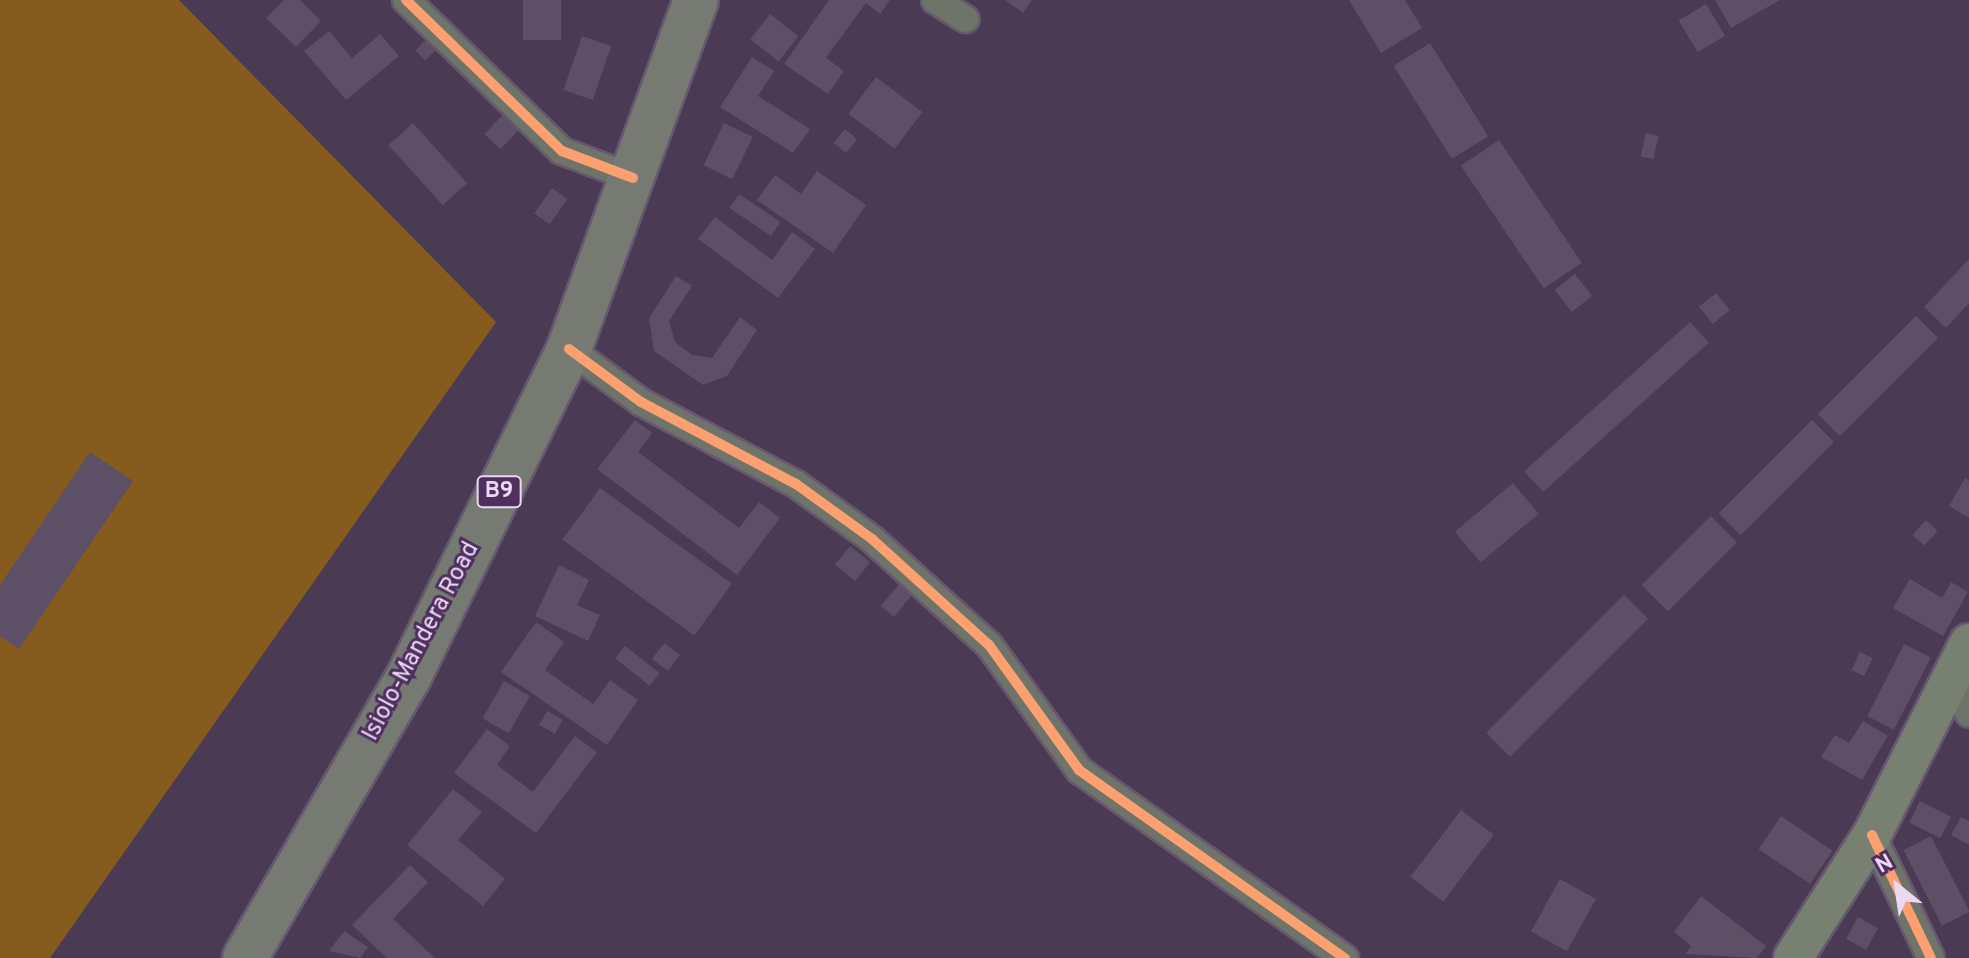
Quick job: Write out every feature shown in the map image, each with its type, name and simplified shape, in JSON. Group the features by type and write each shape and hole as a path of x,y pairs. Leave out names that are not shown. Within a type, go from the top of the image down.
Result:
{"highway":[{"name":"Isiolo-Mandera Road","path":"245,958 409,676 569,349 696,0"}],"main road":[{"path":"1793,958 1960,698 1969,643"}],"street":[{"path":"406,0 562,151 633,178"},
{"path":"935,0 965,19"},
{"path":"569,349 641,402 796,484 872,539 989,645 1079,770 1345,958"},
{"path":"1872,835 1931,958"}],"shaded area":[{"path":"0,0 179,0 496,322 50,958 0,958"}],"building":[{"path":"284,0 300,0 321,21 296,47 266,18"},
{"path":"523,0 561,0 561,40 523,40"},
{"path":"829,0 890,0 880,14 866,3 826,58 844,71 828,94 784,64"},
{"path":"1005,0 1032,0 1023,13"},
{"path":"1349,0 1405,0 1422,28 1381,53"},
{"path":"1715,0 1780,0 1731,28"},
{"path":"1706,4 1725,36 1698,52 1679,20"},
{"path":"770,14 798,36 779,61 750,39"},
{"path":"329,31 352,58 380,34 399,56 346,100 304,51"},
{"path":"582,36 611,46 593,100 563,90"},
{"path":"426,40 436,50 425,61 415,51"},
{"path":"1430,43 1488,136 1452,159 1394,66"},
{"path":"752,57 774,71 758,96 810,129 793,153 720,107"},
{"path":"876,77 922,112 895,149 848,114"},
{"path":"507,110 523,125 501,149 484,134"},
{"path":"413,123 467,183 443,205 388,145"},
{"path":"724,123 753,137 732,179 703,165"},
{"path":"845,129 857,139 846,153 833,143"},
{"path":"1646,133 1659,136 1653,159 1641,156"},
{"path":"1499,140 1582,263 1544,288 1461,166"},
{"path":"817,171 866,205 833,253 757,200 775,175 801,194"},
{"path":"552,188 568,199 550,224 534,213"},
{"path":"739,194 780,222 771,236 729,208"},
{"path":"715,217 772,260 792,232 815,249 778,298 698,239"},
{"path":"1969,259 1969,303 1946,328 1924,307"},
{"path":"1575,274 1592,296 1572,312 1555,290"},
{"path":"676,276 692,286 669,321 675,342 692,355 712,358 740,317 757,330 727,376 703,385 654,351 649,318"},
{"path":"1716,293 1730,310 1713,324 1699,307"},
{"path":"1916,316 1938,338 1840,436 1818,414"},
{"path":"1690,322 1709,343 1543,492 1524,471"},
{"path":"635,420 652,433 638,452 739,528 759,502 780,518 737,575 597,469"},
{"path":"1812,420 1834,442 1741,535 1719,513"},
{"path":"90,452 133,481 19,649 0,636 0,585"},
{"path":"1965,478 1969,481 1969,518 1949,506"},
{"path":"1513,483 1539,514 1480,562 1455,532"},
{"path":"600,488 732,584 694,636 562,540"},
{"path":"1711,516 1737,542 1668,611 1642,585"},
{"path":"1926,520 1938,531 1924,546 1912,535"},
{"path":"850,546 870,562 855,581 835,565"},
{"path":"559,565 589,580 577,605 600,615 588,641 535,616"},
{"path":"1910,579 1942,598 1951,582 1968,592 1943,636 1893,608"},
{"path":"900,583 913,594 894,617 881,606"},
{"path":"1624,595 1648,619 1510,757 1486,733"},
{"path":"536,622 564,642 545,670 593,704 610,680 638,700 607,745 501,672"},
{"path":"664,643 680,655 668,671 652,659"},
{"path":"1904,644 1931,658 1894,730 1867,716"},
{"path":"625,646 660,673 650,686 615,659"},
{"path":"1860,652 1873,658 1864,676 1852,670"},
{"path":"504,681 530,696 508,733 482,718"},
{"path":"547,711 563,720 555,734 539,725"},
{"path":"1863,721 1888,736 1862,780 1821,757 1835,735 1849,743"},
{"path":"487,729 510,746 497,765 533,792 575,736 597,752 536,833 454,773"},
{"path":"453,789 482,812 458,840 505,879 483,906 407,845"},
{"path":"1920,801 1951,817 1940,838 1909,822"},
{"path":"1461,810 1494,835 1443,902 1410,877"},
{"path":"1781,816 1832,851 1810,884 1759,849"},
{"path":"1961,817 1969,821 1969,845 1951,835"},
{"path":"1931,836 1969,911 1942,926 1903,850"},
{"path":"410,865 428,882 393,919 435,958 387,958 352,925"},
{"path":"1560,879 1596,899 1567,951 1531,931"},
{"path":"1701,896 1766,946 1757,958 1685,954 1691,946 1674,932"},
{"path":"1858,917 1878,928 1866,950 1846,939"},
{"path":"344,931 368,947 360,958 329,951"}],"cycle path":[{"path":"406,0 562,151 633,178"},
{"path":"569,349 641,402 796,484 872,539 989,645 1079,770 1345,958"},
{"path":"1872,835 1931,958"}]}
